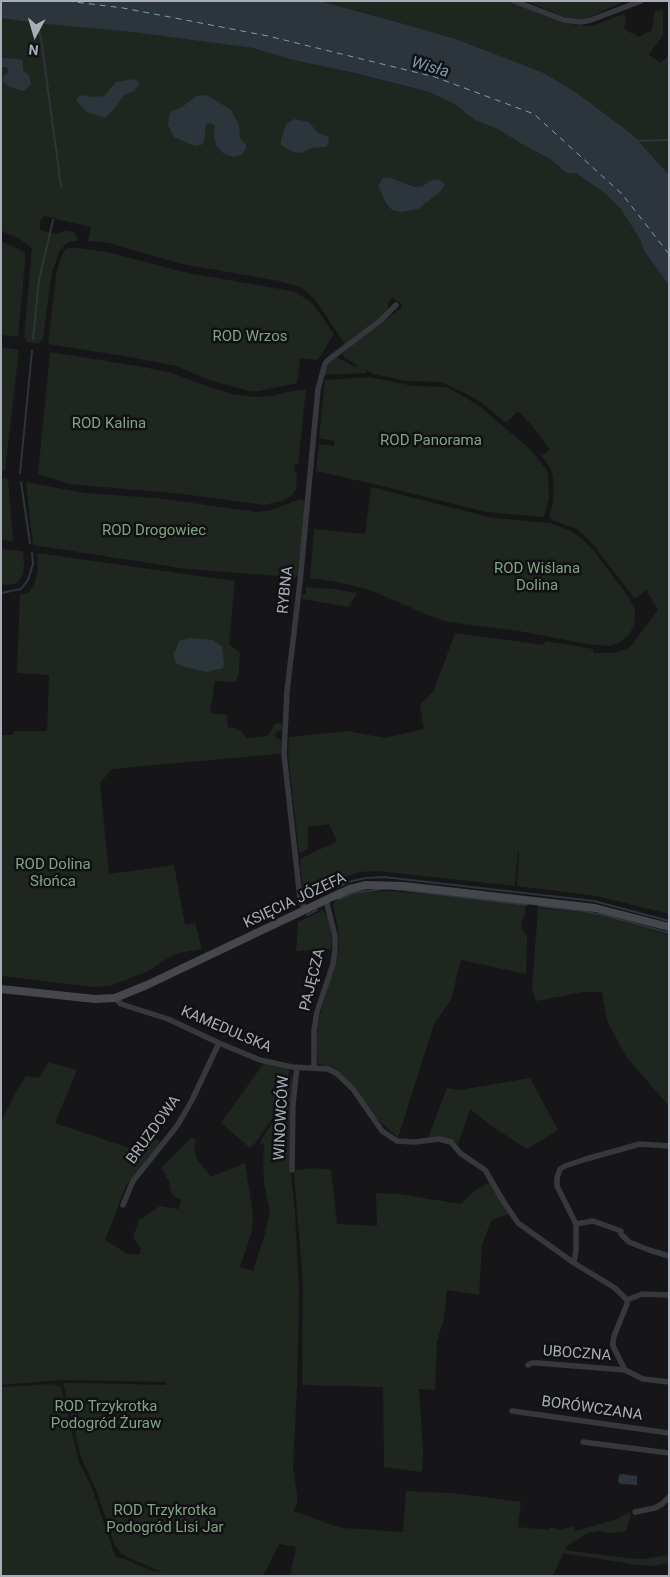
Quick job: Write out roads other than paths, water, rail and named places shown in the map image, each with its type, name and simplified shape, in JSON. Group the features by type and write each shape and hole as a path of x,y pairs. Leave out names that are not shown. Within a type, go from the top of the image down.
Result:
{"main road":[{"name":"KSIĘCIA JÓZEFA","path":"1,989 87,999 105,1000 115,998 147,985 350,889 366,885 404,886 595,908 669,928"}],"street":[{"path":"514,1 564,20 581,22 641,1"},
{"name":"RYBNA","path":"305,910 300,901 298,890 284,754 287,691 300,582 318,389 324,364 381,320 396,305"},
{"name":"PAJĘCZA","path":"314,1067 314,1032 317,1012 333,964 335,950 336,936 326,900"},
{"name":"KAMEDULSKA","path":"115,998 121,1004 168,1019 260,1060 297,1067 323,1068 336,1073 353,1089 378,1126 391,1138 403,1142 439,1139 451,1142 460,1153 485,1170 518,1223 574,1263 614,1288 628,1300"},
{"name":"BRUZDOWA","path":"123,1205 133,1181 183,1116 219,1043"},
{"name":"WINOWCÓW","path":"292,1170 293,1104 297,1067"},
{"path":"574,1263 576,1224 557,1186 560,1169 586,1159 640,1144 669,1146"},
{"path":"576,1224 594,1220 621,1231 621,1234 629,1242 669,1256"},
{"path":"625,1370 613,1341 628,1300 642,1294 669,1295"},
{"name":"UBOCZNA","path":"528,1366 532,1363 538,1363 625,1370 643,1379 669,1382"},
{"name":"BORÓWCZANA","path":"512,1412 669,1433"},
{"path":"582,1442 669,1453"},
{"path":"635,1512 655,1508 669,1497"}],"water":[{"name":"Wisła","path":"1,1 320,1 459,40 544,73 577,93 633,135 669,175 669,285 645,252 640,239 620,208 604,193 576,173 567,173 550,159 498,129 475,120 456,105 429,92 290,59 253,48 133,32 1,18"},
{"path":"1,58 20,59 23,61 23,70 29,76 31,84 24,91 10,87 3,82 3,77 9,71 6,67 1,67"},
{"path":"134,79 139,82 139,85 134,91 124,95 105,118 87,112 76,100 79,96 83,95 92,97 104,96 116,82"},
{"path":"207,95 231,110 239,125 240,138 246,145 246,149 241,155 234,157 224,154 216,145 215,126 211,123 206,124 204,141 201,145 195,146 174,137 168,125 170,112 182,107 197,96"},
{"path":"294,119 309,122 317,132 328,137 329,142 326,147 312,148 301,153 293,152 281,145 286,124"},
{"path":"383,178 391,178 415,187 423,186 430,181 438,179 445,184 440,192 418,209 401,212 392,210 386,203 378,186"},
{"path":"189,638 213,640 222,647 223,668 207,672 176,663 173,653 179,641"},
{"path":"619,1475 637,1476 637,1485 621,1484 618,1482"}],"waterway":[{"path":"37,23 41,38 61,186"},
{"path":"636,141 669,140"},
{"path":"33,339 39,280 53,220"},
{"path":"20,473 32,351"},
{"path":"21,482 30,543"},
{"path":"1,593 21,589 28,580 33,564 32,553"},
{"path":"338,887 348,882 366,878 384,877 594,901 669,921"},
{"path":"339,899 354,893 382,889"},
{"path":"394,889 527,905"},
{"path":"539,906 607,916 669,933"},
{"path":"307,915 317,910"}],"park label":[{"name":"ROD Wrzos","path":"250,337"},
{"name":"ROD Kalina","path":"109,424"},
{"name":"ROD Panorama","path":"431,441"},
{"name":"ROD Drogowiec","path":"154,531"},
{"name":"ROD Wiślana Dolina","path":"537,578"},
{"name":"ROD Dolina Słońca","path":"53,874"},
{"name":"ROD Trzykrotka Podogród Żuraw","path":"106,1416"},
{"name":"ROD Trzykrotka Podogród Lisi Jar","path":"165,1520"}]}
